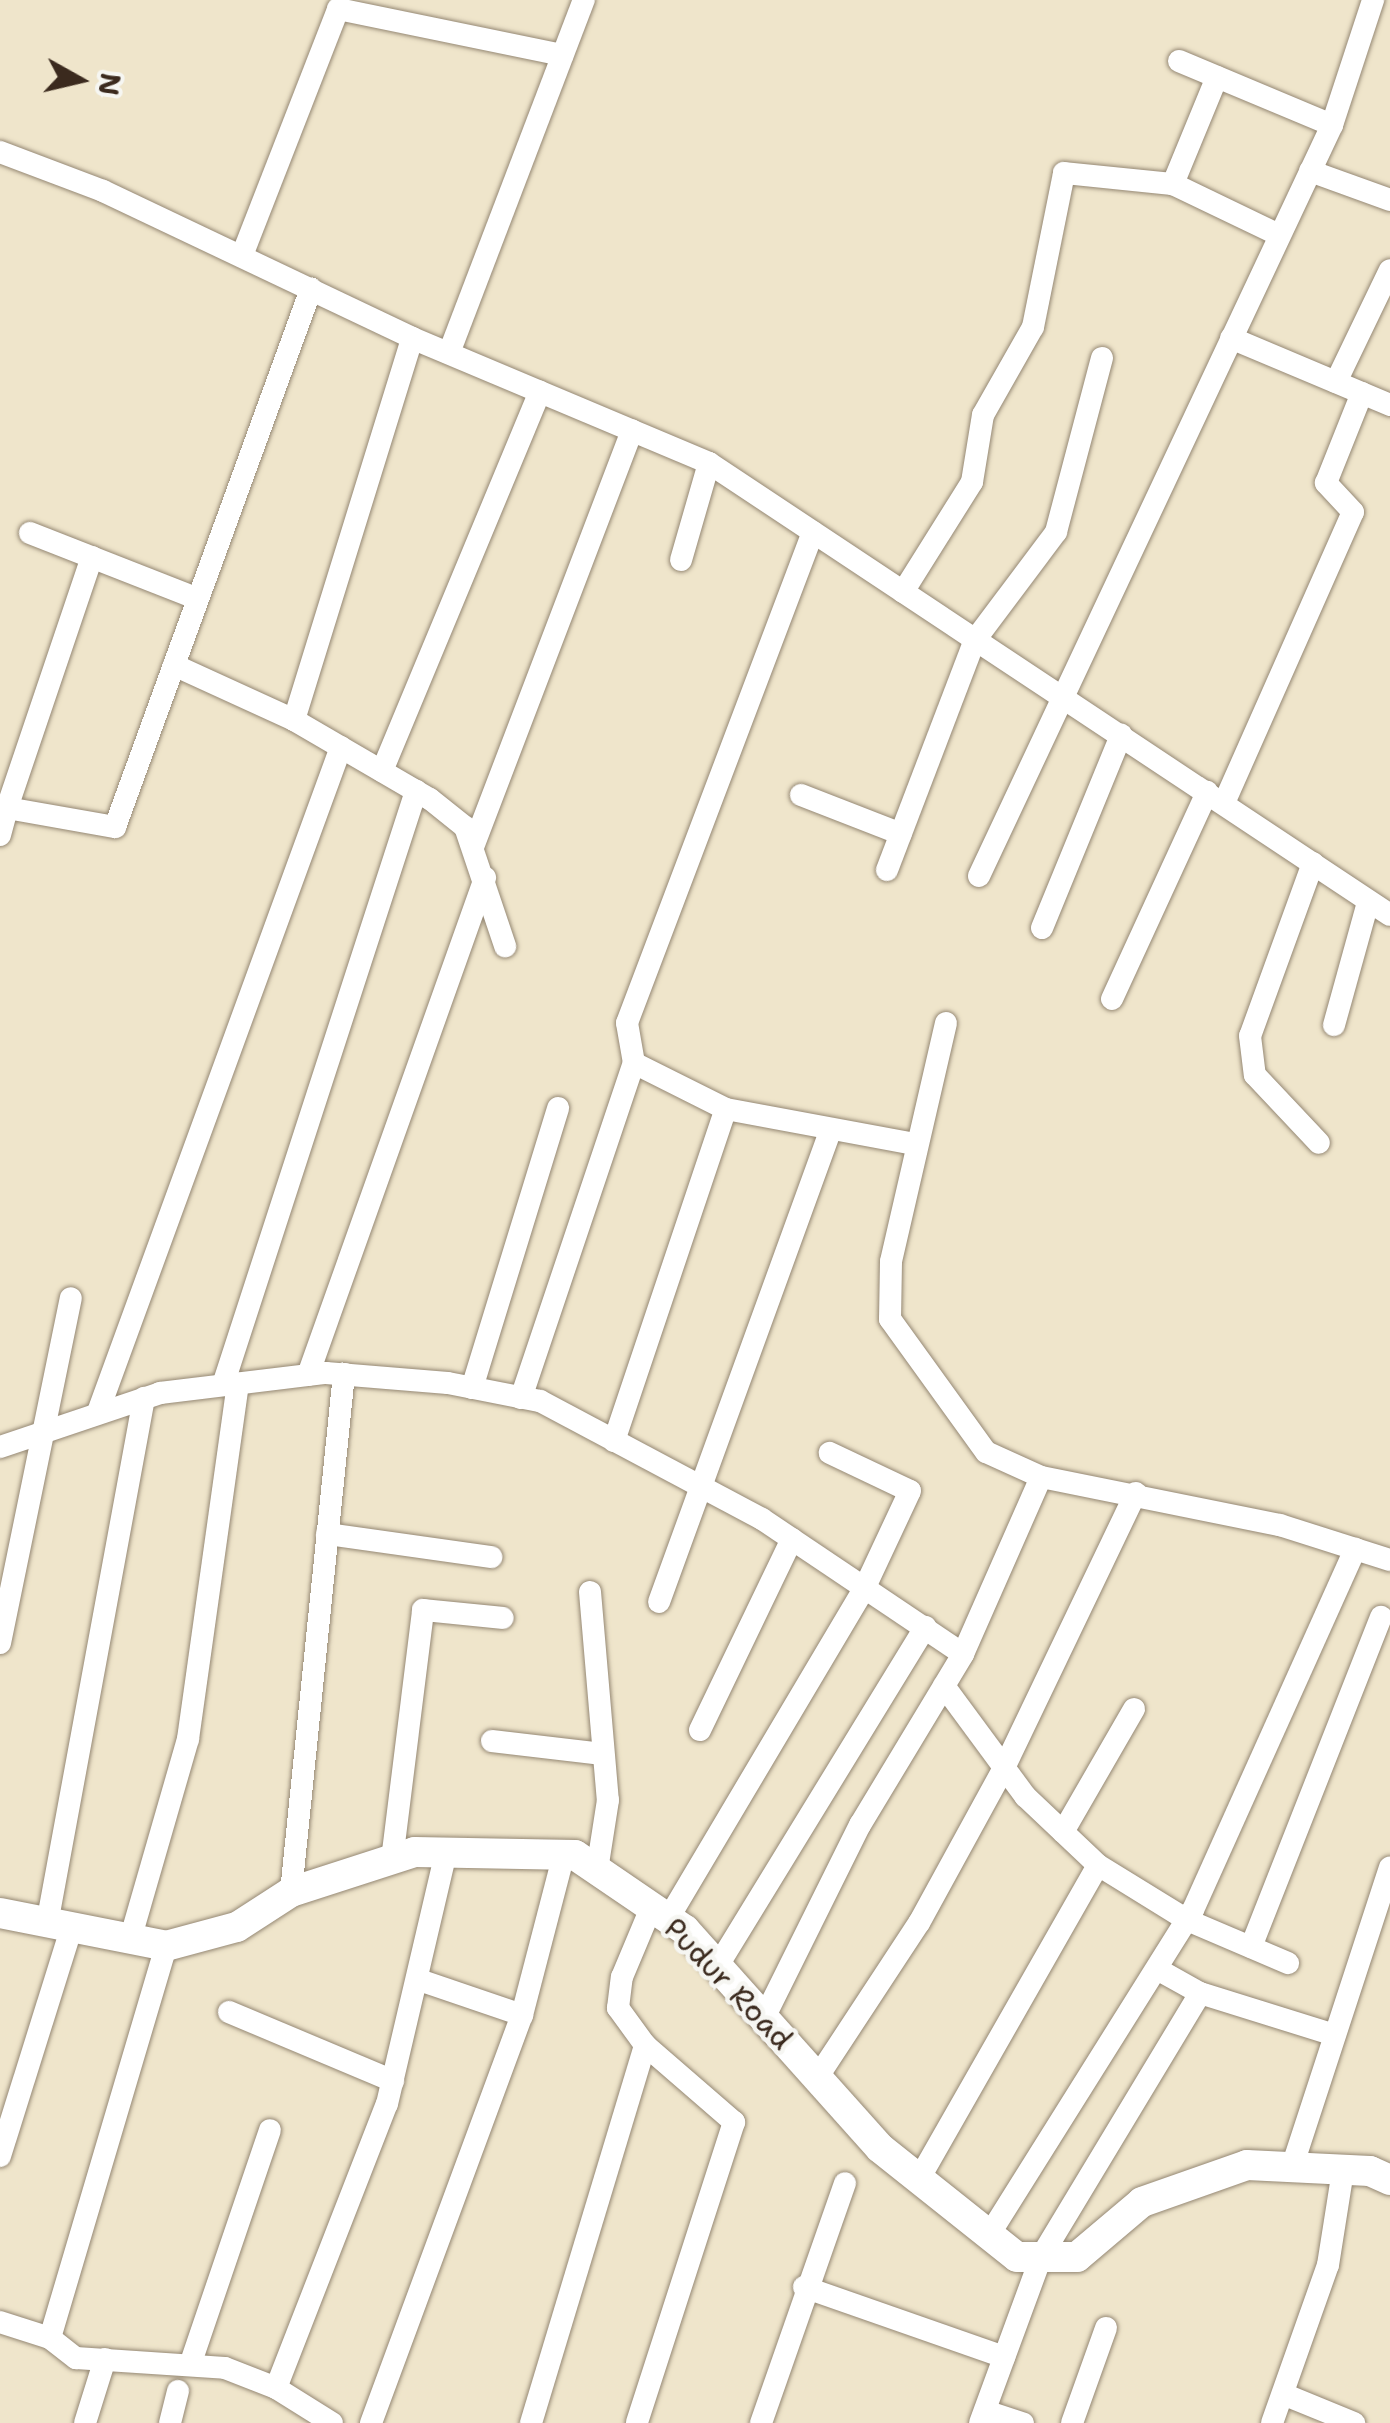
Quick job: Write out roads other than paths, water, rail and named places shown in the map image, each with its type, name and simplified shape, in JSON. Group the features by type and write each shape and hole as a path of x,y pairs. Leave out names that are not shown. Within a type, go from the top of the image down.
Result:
{"street":[{"path":"450,353 584,0"},
{"path":"979,876 1060,696 1332,125 1373,0"},
{"path":"243,253 338,9 562,55"},
{"path":"1180,61 1332,125"},
{"path":"1173,184 1217,77"},
{"path":"0,152 243,253 412,338 709,463 1390,915"},
{"path":"1310,171 1390,200"},
{"path":"904,592 972,482 983,415 1033,327 1064,173 1173,184 1280,234"},
{"path":"1336,382 1390,270"},
{"path":"4,807 115,827 310,289"},
{"path":"294,720 412,338"},
{"path":"1230,338 1390,405"},
{"path":"886,870 975,640 1056,532 1102,358"},
{"path":"382,771 540,392"},
{"path":"1112,999 1216,797 1352,512 1326,483 1362,393"},
{"path":"473,847 632,430"},
{"path":"681,560 709,463"},
{"path":"521,1398 634,1063 627,1023 813,532"},
{"path":"30,534 198,599"},
{"path":"0,835 4,807 92,557"},
{"path":"174,665 294,720 416,791 465,827 506,946"},
{"path":"1042,928 1121,736"},
{"path":"98,1412 341,748"},
{"path":"130,1940 188,1740 231,1385 416,791"},
{"path":"801,795 901,834"},
{"path":"1313,863 1250,1036 1255,1075 1319,1144"},
{"path":"308,1375 485,878"},
{"path":"1334,1025 1368,902"},
{"path":"946,1022 914,1144 891,1262 890,1319 986,1452 1041,1477 1136,1493 1390,1560"},
{"path":"634,1063 726,1109 914,1144"},
{"path":"472,1388 558,1108"},
{"path":"614,1441 726,1109"},
{"path":"659,1602 704,1488 831,1128"},
{"path":"0,1643 71,1298"},
{"path":"291,1892 344,1374"},
{"path":"0,1447 144,1398 308,1375 344,1374 472,1388 521,1398 704,1488 792,1539 963,1654"},
{"path":"0,2156 59,1927 144,1398"},
{"path":"637,2423 734,2122 645,2045 618,2008 622,1977 864,1587 910,1492 830,1453"},
{"path":"764,2018 860,1825 963,1654 1041,1477"},
{"path":"817,2078 920,1923 1004,1768 1136,1493"},
{"path":"327,1534 491,1557"},
{"path":"700,1730 792,1539"},
{"path":"990,2235 1187,1920 1355,1549"},
{"path":"590,1592 608,1800 598,1870"},
{"path":"392,1860 423,1610 504,1618"},
{"path":"1252,1947 1381,1617"},
{"path":"717,1966 925,1627"},
{"path":"944,1686 1004,1768 1098,1865 1187,1920 1288,1962"},
{"path":"1063,1832 1134,1708"},
{"path":"492,1740 602,1754"},
{"path":"276,2388 393,2081 446,1853"},
{"name":"Pudur Road","path":"0,1913 166,1946 237,1927 291,1892 392,1860 446,1853 564,1854 598,1870 660,1913 717,1966 880,2148 1017,2257 1041,2257"},
{"path":"371,2423 522,2015 564,1854"},
{"path":"919,2179 1098,1865"},
{"path":"1292,2167 1390,1868"},
{"path":"50,2338 166,1946"},
{"path":"1157,1969 1200,1993 1335,2035"},
{"path":"419,1980 522,2015"},
{"path":"1023,2423 983,2417 1041,2257 1200,1993"},
{"path":"229,2012 393,2081"},
{"path":"531,2423 645,2045"},
{"path":"190,2365 270,2130"},
{"path":"1041,2257 1077,2257 1142,2202 1247,2165 1343,2170 1390,2180"},
{"path":"1272,2423 1328,2265 1343,2170"},
{"path":"767,2421 804,2287 846,2183"},
{"path":"804,2287 1004,2357"},
{"path":"0,2322 50,2338 76,2358 225,2368 276,2388 332,2423"},
{"path":"1072,2423 1106,2328"},
{"path":"86,2423 105,2359"},
{"path":"170,2423 178,2391"},
{"path":"1283,2394 1354,2423"}]}
